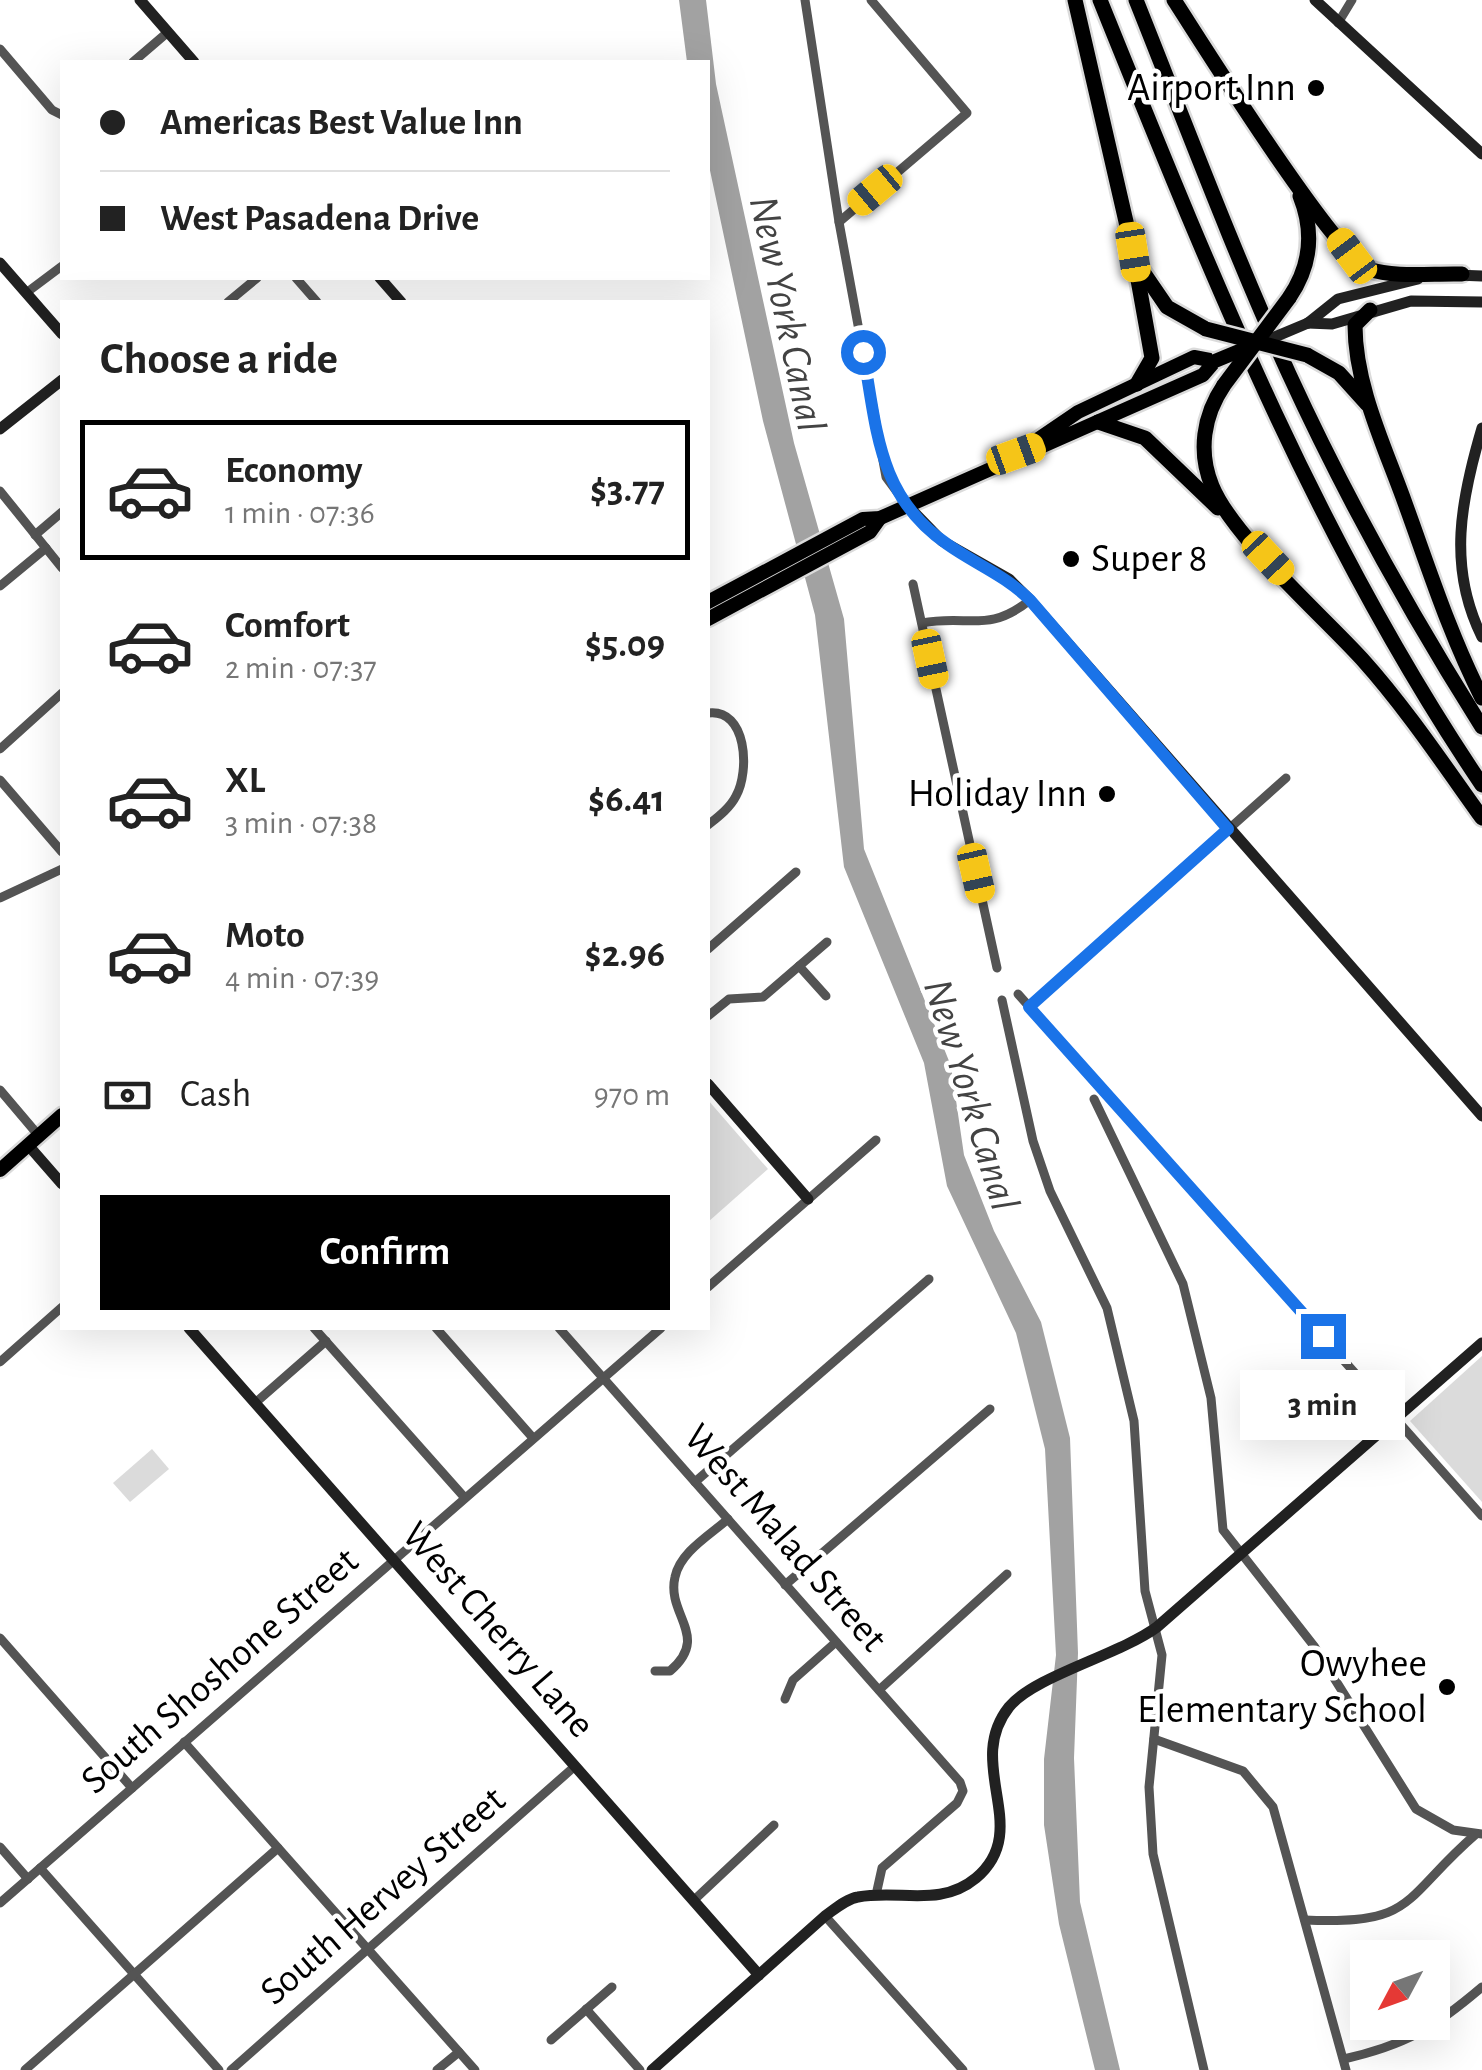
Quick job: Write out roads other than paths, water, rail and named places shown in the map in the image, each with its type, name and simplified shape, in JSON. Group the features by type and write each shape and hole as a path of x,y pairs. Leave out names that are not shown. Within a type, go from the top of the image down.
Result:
{"highway":[{"path":"1075,0 1133,252 1152,358 1137,384"},
{"path":"1100,0 1226,308 1296,465 1391,642 1482,785"},
{"path":"1136,0 1289,375 1363,527 1482,727"},
{"path":"1174,0 1295,182 1352,256 1366,268 1462,274"},
{"path":"1243,532 1219,501 1204,460 1207,419 1224,385 1258,344 1301,276 1309,244 1306,212 1295,182"},
{"path":"1133,252 1157,296 1179,316 1206,329 1307,355 1347,380 1374,416"},
{"path":"1370,310 1355,326 1356,348 1374,416 1445,618 1482,698"},
{"path":"1098,422 1131,432 1157,447 1243,532 1366,663 1482,818"}],"main road":[{"path":"710,619 794,564 823,540 863,519 880,518 1016,454 1098,422 1203,375 1215,361 1258,344"},
{"path":"1016,454 1078,412 1194,357 1215,361"},
{"path":"710,601 794,564 829,555 870,532 880,518"},
{"path":"0,1170 60,1117"}],"street":[{"path":"140,0 192,60"},
{"path":"805,0 839,222 886,477 942,542 1008,579 1030,600 1482,1116"},
{"path":"839,222 966,113 872,0"},
{"path":"1315,0 1482,154"},
{"path":"1338,23 1352,0"},
{"path":"135,60 168,32"},
{"path":"0,49 52,110 60,114"},
{"path":"0,263 60,332"},
{"path":"26,293 60,268"},
{"path":"1258,344 1308,323 1338,299 1416,280 1462,274 1482,276"},
{"path":"230,300 255,280"},
{"path":"298,280 316,300"},
{"path":"382,280 399,300"},
{"path":"1308,323 1332,324 1412,301 1482,302"},
{"path":"0,430 60,382"},
{"path":"1482,428 1460,514 1459,552 1462,580 1482,636"},
{"path":"0,490 60,566"},
{"path":"35,535 60,514"},
{"path":"0,586 46,548"},
{"path":"913,584 997,968"},
{"path":"922,624 948,618 979,624 998,622 1030,600"},
{"path":"0,749 60,694"},
{"path":"710,712 730,717 736,726 742,780 730,806 710,824"},
{"path":"1029,1007 1286,778"},
{"path":"0,780 60,850"},
{"path":"0,898 60,870"},
{"path":"710,947 796,872"},
{"path":"710,1014 729,1000 764,996 827,942"},
{"path":"799,966 826,996"},
{"path":"1018,994 1482,1516"},
{"path":"1002,1000 1033,1142 1050,1191 1108,1308 1134,1421 1145,1591 1162,1655 1149,1786 1154,1854 1204,2070"},
{"path":"710,1086 808,1199"},
{"path":"0,1090 60,1181"},
{"path":"1094,1099 1183,1284 1211,1398 1223,1530 1314,1646 1416,1809 1442,1826 1479,1834"},
{"path":"710,1285 876,1140"},
{"path":"695,1482 929,1279"},
{"path":"0,1362 60,1309"},
{"name":"West Cherry Lane","path":"190,1330 759,1975"},
{"path":"316,1330 464,1498"},
{"path":"438,1330 534,1438"},
{"name":"West Malad Street","path":"561,1330 879,1690 963,1791 957,1802 882,1868 876,1895"},
{"name":"South Shoshone Street","path":"0,1903 659,1330"},
{"path":"255,1403 326,1341"},
{"path":"652,2070 824,1916 853,1898 937,1897 962,1888 990,1864 1002,1833 989,1758 993,1734 1013,1702 1129,1647 1157,1627 1482,1342"},
{"path":"786,1585 990,1409"},
{"path":"656,1671 670,1671 681,1661 688,1644 674,1591 679,1566 728,1519"},
{"path":"879,1690 1007,1574"},
{"path":"0,1638 132,1788"},
{"path":"785,1699 793,1680 836,1642"},
{"path":"1154,1739 1216,1758 1244,1771 1260,1787 1280,1824 1345,2064 1418,2036 1482,1987"},
{"path":"184,1742 475,2070"},
{"name":"South Hervey Street","path":"231,2070 574,1766"},
{"path":"693,1901 774,1825"},
{"path":"1306,1920 1358,1922 1384,1916 1417,1894 1479,1834"},
{"path":"0,1847 28,1878"},
{"path":"25,2070 278,1848"},
{"path":"40,1868 219,2070"},
{"path":"824,1916 964,2070"},
{"path":"551,2040 612,1986"},
{"path":"586,2009 640,2070"},
{"path":"438,2070 459,2052"}],"place":[{"name":"Airport Inn","path":"1316,88"},
{"name":"Super 8","path":"1071,559"},
{"name":"Holiday Inn","path":"1107,794"},
{"name":"Owyhee Elementary School","path":"1447,1687"}],"water label":[{"name":"New York Canal","path":"787,314"},
{"name":"New York Canal","path":"971,1095"}]}
